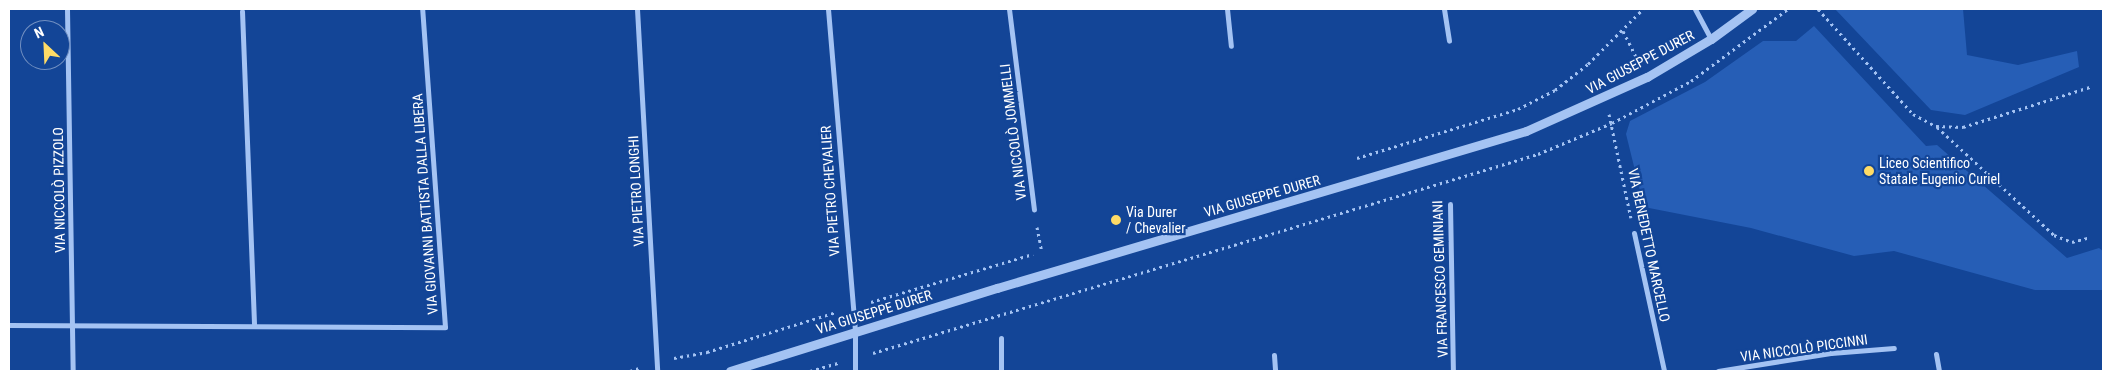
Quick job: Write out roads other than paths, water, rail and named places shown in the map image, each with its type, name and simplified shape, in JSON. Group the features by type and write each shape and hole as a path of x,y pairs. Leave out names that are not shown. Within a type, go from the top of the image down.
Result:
{"street":[{"name":"VIA NICCOLÒ PIZZOLO","path":"67,9 73,371"},
{"name":"VIA GIOVANNI BATTISTA DALLA LIBERA","path":"9,325 445,327 422,9"},
{"name":"VIA PIETRO LONGHI","path":"637,9 657,371"},
{"name":"VIA PIETRO CHEVALIER","path":"828,9 855,332 855,371"},
{"name":"VIA NICCOLÒ JOMMELLI","path":"1009,9 1034,209"},
{"path":"1226,9 1231,46"},
{"path":"1444,9 1449,41"},
{"path":"1695,9 1711,40"},
{"name":"VIA GIUSEPPE DURER","path":"730,371 1526,131 1605,98 1711,40 1752,9"},
{"path":"242,11 254,326"},
{"name":"VIA FRANCESCO GEMINIANI","path":"1450,204 1453,371"},
{"name":"VIA BENEDETTO MARCELLO","path":"1634,233 1664,371"},
{"path":"1001,338 1001,371"},
{"name":"VIA NICCOLÒ PICCINNI","path":"1718,371 1831,353 1894,348"},
{"path":"1936,354 1939,371"},
{"path":"1274,355 1275,371"}],"place":[{"name":"Liceo Scientifico Statale Eugenio Curiel","path":"1869,171"},
{"name":"Via Durer / Chevalier","path":"1116,220"}]}
